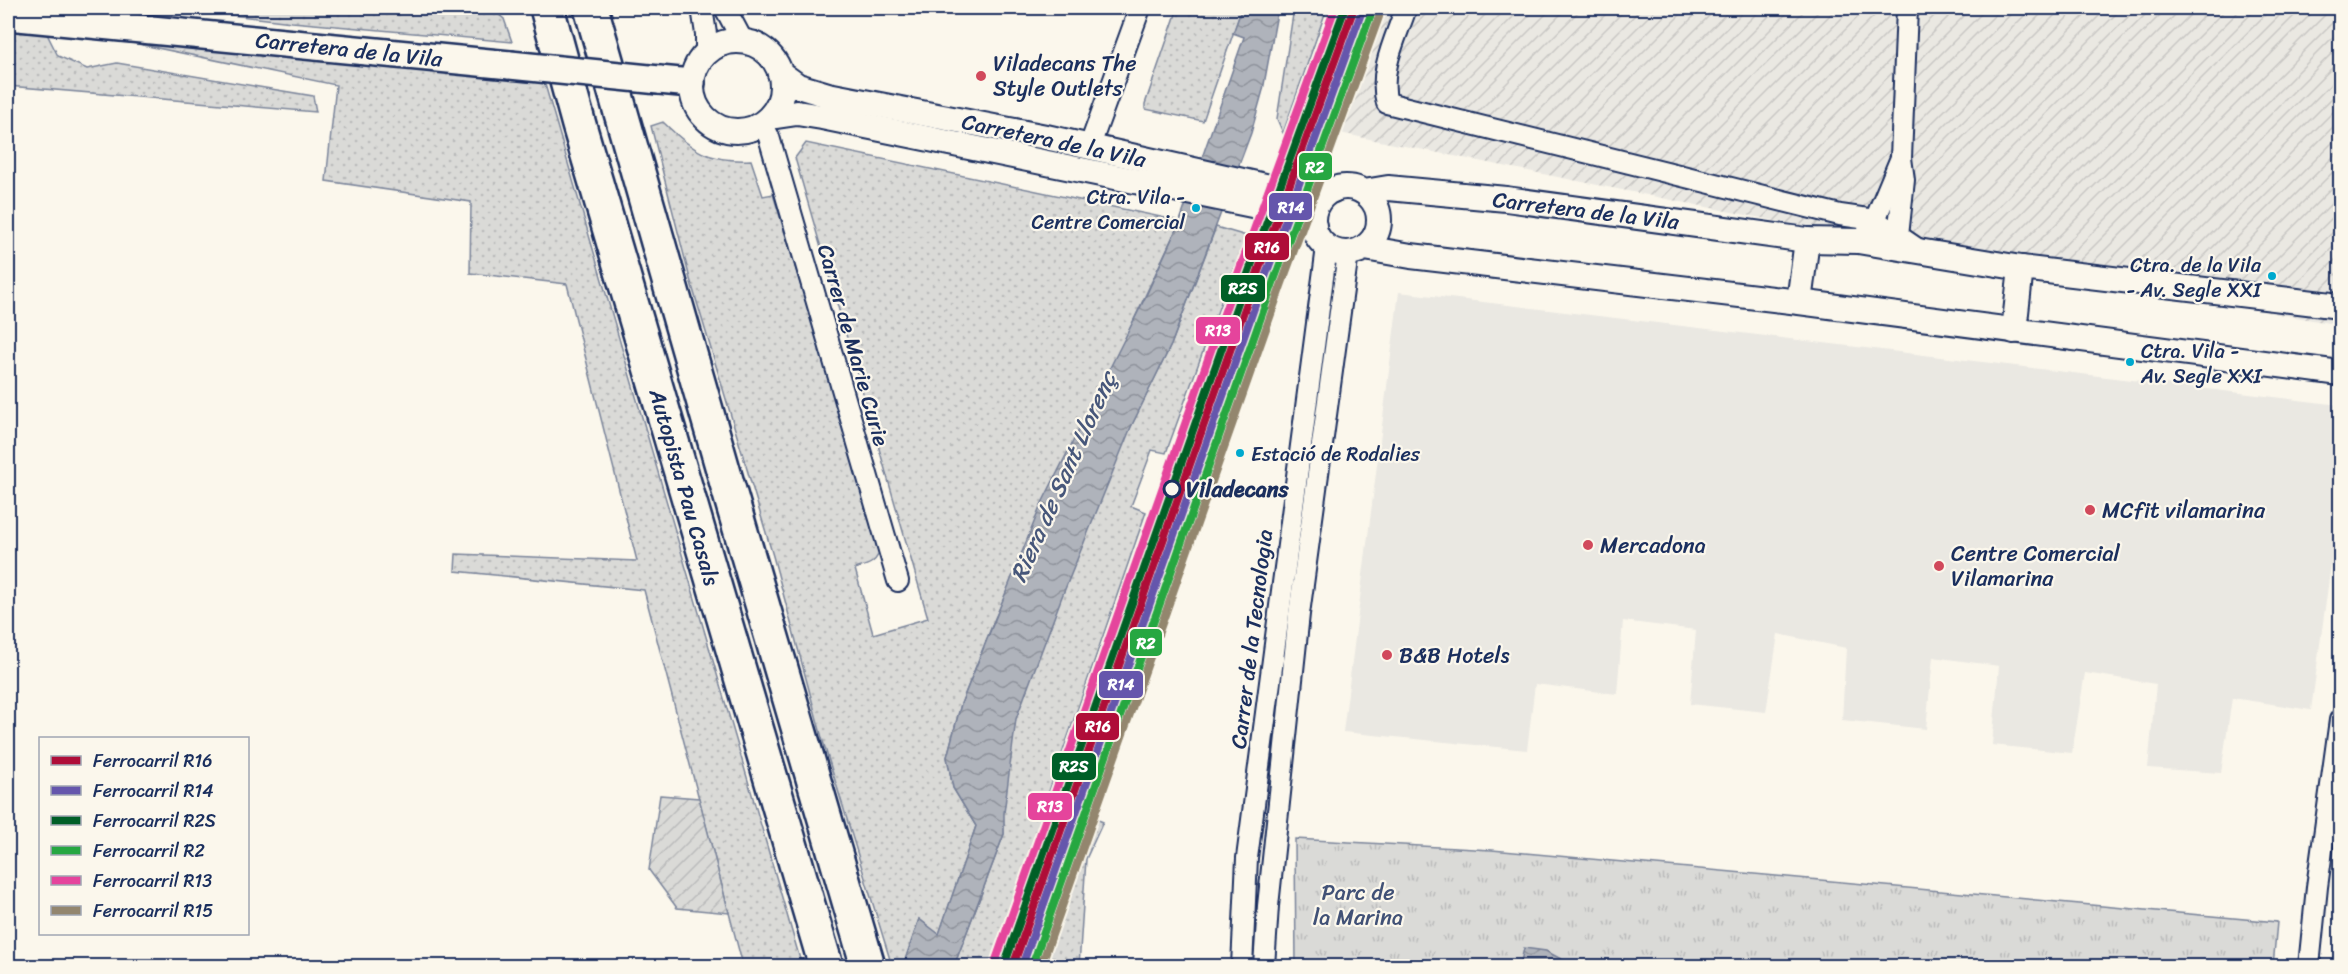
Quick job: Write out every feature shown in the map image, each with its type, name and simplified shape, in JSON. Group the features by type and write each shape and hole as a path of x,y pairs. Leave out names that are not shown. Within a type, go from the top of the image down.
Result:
{"highway":[{"name":"Autopista Pau Casals","path":"546,8 826,966"},
{"name":"Autopista Pau Casals","path":"591,8 868,966"}],"main road":[{"name":"Carretera de la Vila","path":"8,16 691,83"}],"street":[{"path":"702,8 706,52"},
{"path":"724,8 742,40"},
{"path":"1089,148 1140,8"},
{"path":"1406,8 1386,68 1384,80 1388,103 1840,215 1875,220 1921,251"},
{"path":"1898,236 1904,180 1901,158 1907,8"},
{"path":"742,40 762,48 776,63 780,73 782,92 776,109 766,120 752,129 730,131 709,122 695,105 691,83 698,61 706,52 729,41 742,40"},
{"name":"Carretera de la Vila","path":"780,73 798,86 820,93 1046,137 1089,148 1164,176 1304,222"},
{"name":"Carretera de la Vila","path":"766,120 797,113 1164,176 1307,190 1332,190"},
{"name":"Carrer de Marie Curie","path":"766,120 898,581"},
{"path":"1858,241 1875,220 1901,158"},
{"path":"1347,250 1374,239 1380,220 1374,201 1364,192 1348,187 1332,190 1318,202 1314,211 1304,222 1317,236 1347,250 1799,302 2340,373"},
{"name":"Carretera de la Vila","path":"1364,192 1388,188 1506,199 1807,240 1858,241 2021,268 2340,306"},
{"path":"1799,302 1807,240"},
{"name":"Carrer de la Tecnologia","path":"1242,966 1247,858 1347,250"},
{"name":"Carrer de la Tecnologia","path":"1264,966 1268,906 1299,614 1347,250"},
{"path":"2014,331 2021,268"},
{"path":"2309,966 2317,887 2340,720"}],"shaded area":[{"path":"1383,8 2340,8 2340,325 1910,248 1340,133"},
{"path":"1399,292 2340,405 2340,499 2311,710 2232,698 2221,773 2148,768 2156,684 2085,673 2072,753 1992,745 1999,666 1933,657 1926,729 1842,720 1846,648 1778,634 1766,712 1690,704 1696,630 1623,621 1617,694 1535,684 1527,750 1343,732"}],"green space":[{"path":"171,8 491,8 504,19 512,42 292,22"},
{"path":"1178,8 1242,8 1203,121 1145,109"},
{"path":"1294,8 1327,8 1283,133 1277,119"},
{"path":"8,26 44,28 58,56 87,69 117,63 313,96 316,112 8,86"},
{"path":"109,38 544,81 802,966 743,966 644,590 455,571 456,554 637,561 567,284 470,273 471,202 326,181 336,85"},
{"path":"663,122 702,153 723,159 751,160 763,196 773,194 880,546 878,556 872,562 855,569 873,634 928,618 795,158 806,143 1180,221 995,618 961,704 947,757 953,788 976,826 939,935 919,919 903,966 892,966 822,738 773,556 690,279 651,126"},
{"path":"1216,227 1250,237 1238,270 1233,269 1166,453 1152,450 1131,506 1146,512 1047,797 1046,809 990,966 954,966 1004,834 1000,733 1065,561 1171,345"},
{"path":"660,795 699,798 729,913 677,908 649,870"},
{"path":"1086,815 1103,822 1086,859 1079,966 1030,966"},
{"name":"Parc de la Marina","path":"1295,839 1492,850 2277,922 2273,966 1296,966"}],"water":[{"name":"Riera de Sant Llorenç","path":"1242,8 1278,8 1263,90 1251,133 1171,345 1131,427 1061,599 1016,719 1004,813 1004,834 954,966 903,966 919,919 939,934 976,826 953,788 947,757 961,704 1041,505 1144,300 1180,221 1244,37 1233,33"},
{"path":"1524,948 1546,951 1574,966 1520,966"}],"rail line":[{"name":"R13","path":"996,960 1239,271 1335,8"},
{"name":"R2S","path":"1005,963 1248,274 1345,8"},
{"name":"R16","path":"1013,966 1256,277 1354,8"},
{"name":"R14","path":"1022,966 1264,280 1362,11"},
{"name":"R2","path":"1032,966 1273,283 1371,14"},
{"name":"R15","path":"1041,966 1281,286 1379,17"}],"place":[{"name":"Viladecans The Style Outlets","path":"981,76"},
{"name":"Ctra. Vila - Centre Comercial","path":"1196,208"},
{"name":"Ctra. de la Vila - Av. Segle XXI","path":"2272,276"},
{"name":"Ctra. Vila - Av. Segle XXI","path":"2130,362"},
{"name":"Estació de Rodalies","path":"1240,453"},
{"name":"Viladecans","path":"1172,489"},
{"name":"MCfit vilamarina","path":"2090,510"},
{"name":"Mercadona","path":"1588,545"},
{"name":"Centre Comercial Vilamarina","path":"1939,566"},
{"name":"B&B Hotels","path":"1387,655"}]}
